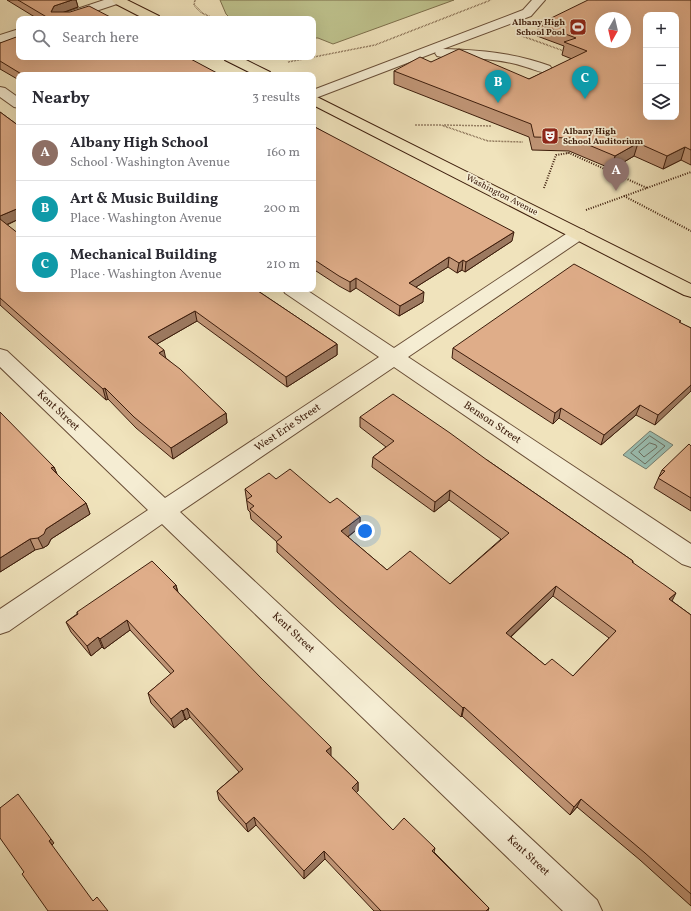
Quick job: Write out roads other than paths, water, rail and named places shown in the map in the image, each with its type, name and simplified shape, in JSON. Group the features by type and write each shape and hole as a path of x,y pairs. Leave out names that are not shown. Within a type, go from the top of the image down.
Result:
{"main road":[{"path":"117,0 149,16"},
{"path":"236,60 259,72"},
{"name":"Washington Avenue","path":"316,101 691,291"}],"street":[{"path":"69,16 117,0"},
{"path":"316,94 362,74 527,13 539,0"},
{"path":"0,39 16,34"},
{"path":"423,52 474,54 510,59 531,63 544,69"},
{"path":"0,91 16,102"},
{"name":"West Erie Street","path":"0,623 164,511 578,234"},
{"name":"Benson Street","path":"296,292 691,557"},
{"name":"Kent Street","path":"0,356 586,911"}],"water":[{"path":"650,431 673,445 646,469 623,455"}],"place":[{"name":"Albany High School Pool","path":"578,27"},
{"name":"Mechanical Building","path":"585,99"},
{"name":"Art & Music Building","path":"498,103"},
{"name":"Albany High School Auditorium","path":"550,136"},
{"name":"Albany High School","path":"616,191"}]}
